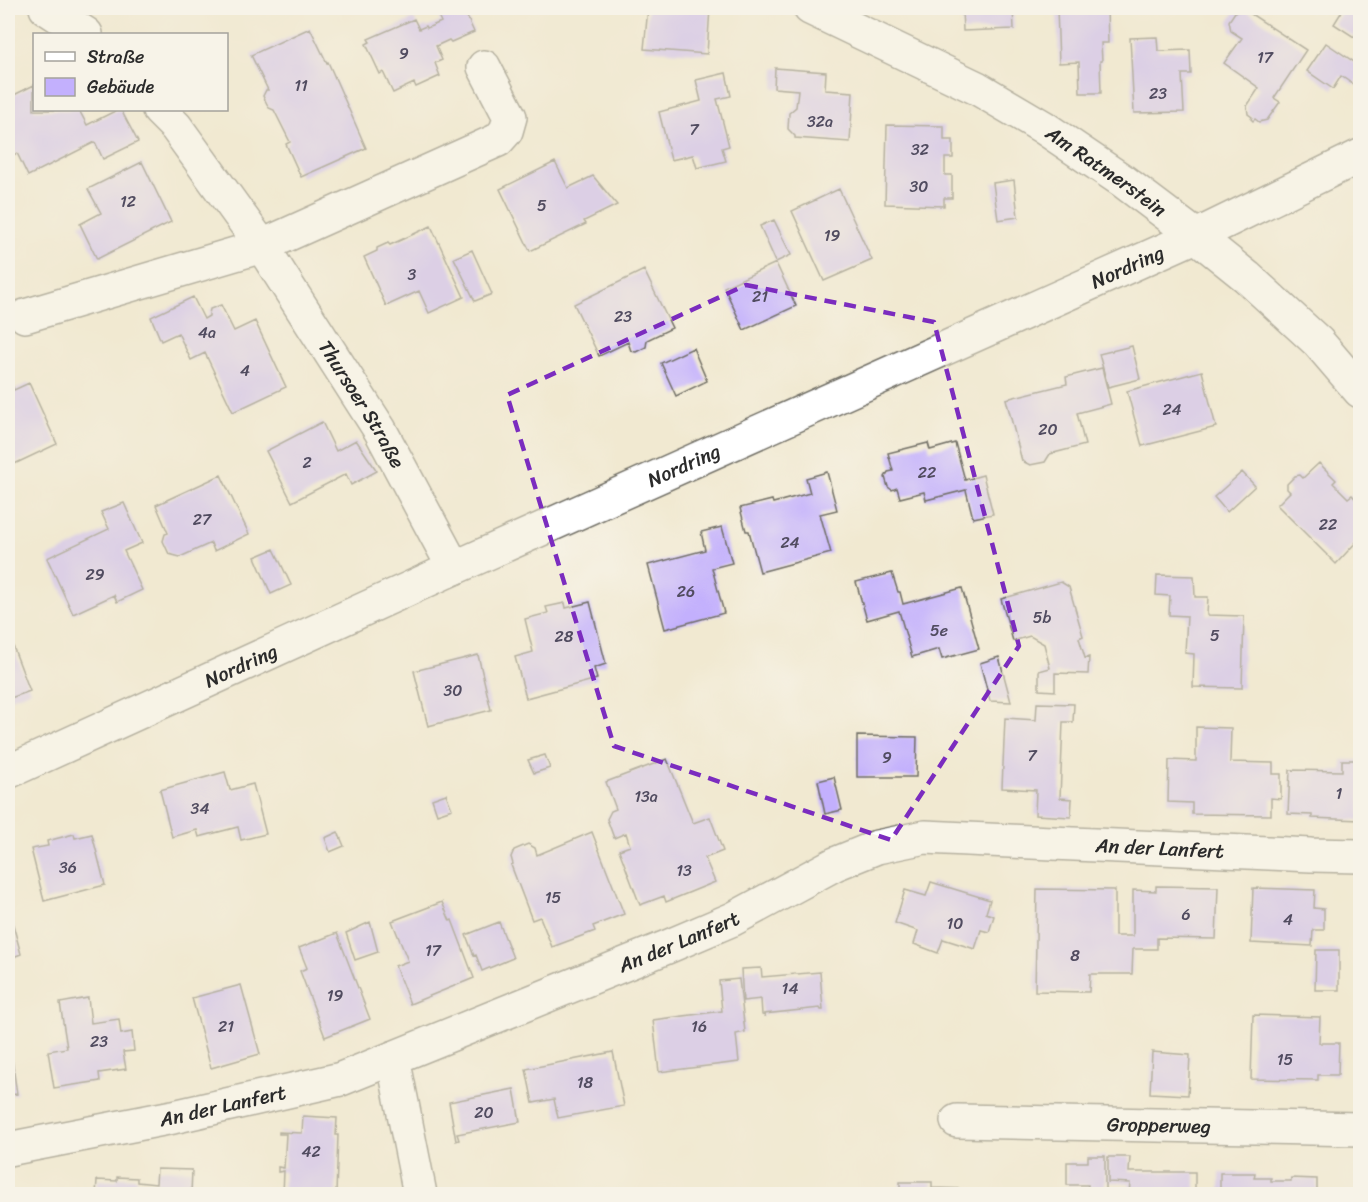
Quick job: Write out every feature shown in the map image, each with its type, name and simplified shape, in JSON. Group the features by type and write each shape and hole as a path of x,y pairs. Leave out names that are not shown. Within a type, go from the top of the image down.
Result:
{"street":[{"path":"46,8 84,33"},
{"name":"Am Ratmerstein","path":"810,8 977,88 1043,127 1123,181 1247,277 1318,342 1360,391"},
{"path":"25,316 262,246 498,140 506,131 510,117 484,67"},
{"name":"Thursoer Straße","path":"160,111 176,127 262,246 380,430 454,568"},
{"name":"Nordring","path":"8,772 454,568 1196,236 1360,156"},
{"name":"An der Lanfert","path":"8,1149 173,1117 341,1078 722,923 835,864 877,847 925,837 1360,856"},
{"path":"393,1058 420,1194"},
{"name":"Gropperweg","path":"957,1121 1360,1129"}],"highlighted area":[{"path":"746,285 934,322 1019,646 891,840 614,746 507,395"}],"building":[{"path":"463,8 474,32 436,46 442,60 435,63 440,76 416,87 414,83 393,93 383,72 380,74 366,44 370,42 368,39 414,19 419,29 441,22 435,9"},
{"path":"648,8 710,8 707,54 644,49"},
{"path":"962,8 1013,8 1014,29 963,31"},
{"path":"1057,8 1107,8 1108,43 1101,43 1101,93 1080,93 1079,62 1059,63"},
{"path":"1344,8 1360,8 1360,27 1354,37 1334,24"},
{"path":"1245,10 1306,50 1274,98 1280,102 1267,120 1259,122 1251,119 1247,106 1259,88 1224,63 1242,38 1231,31 1229,21 1235,12"},
{"path":"310,28 328,62 366,148 301,177 286,144 290,142 274,110 269,108 263,96 268,90 251,55"},
{"path":"1157,37 1158,51 1190,50 1191,74 1182,74 1184,112 1134,113 1130,38"},
{"path":"1326,43 1360,66 1360,75 1354,85 1341,76 1333,89 1307,71"},
{"path":"775,68 826,72 825,90 853,92 850,142 795,138 788,129 789,113 796,107 798,90 774,88"},
{"path":"726,73 731,96 717,99 729,146 722,148 726,161 697,168 693,155 671,160 659,112 701,101 696,80"},
{"path":"33,86 33,111 80,111 87,125 115,111 122,111 138,142 103,159 95,142 28,176 17,153 10,157 8,154 8,98"},
{"path":"887,125 944,126 944,140 953,140 953,158 945,158 945,175 952,175 952,198 944,198 944,206 885,204"},
{"path":"142,162 171,222 97,259 80,224 101,213 88,189"},
{"path":"555,162 568,188 593,176 617,205 584,221 586,224 530,251 500,189"},
{"path":"1014,180 1018,217 998,220 993,183"},
{"path":"839,189 872,260 824,281 792,211"},
{"path":"774,220 791,255 776,262 760,226"},
{"path":"431,226 464,297 429,313 419,291 386,306 364,257 377,251 377,248 388,243 390,245"},
{"path":"472,250 492,294 475,301 454,258"},
{"path":"776,263 796,306 744,330 724,287"},
{"path":"644,270 672,328 647,340 646,347 636,352 631,351 628,342 599,356 574,304"},
{"path":"193,297 204,319 209,316 210,309 221,305 234,331 255,321 286,387 233,412 205,353 191,360 178,333 161,341 151,317"},
{"path":"1132,346 1140,379 1108,387 1099,354"},
{"path":"693,348 707,381 676,396 661,363"},
{"path":"1102,368 1111,404 1077,413 1085,445 1050,454 1045,462 1030,465 1022,461 1006,399 1067,384 1066,377"},
{"path":"1202,371 1216,427 1142,446 1127,391"},
{"path":"8,375 14,390 29,383 57,444 8,467"},
{"path":"322,422 336,451 356,440 377,471 351,485 346,474 292,502 266,451"},
{"path":"928,443 930,450 955,443 965,480 983,475 993,514 973,518 966,490 926,500 924,492 900,498 897,488 892,490 888,487 885,477 888,472 893,471 888,453"},
{"path":"1319,463 1336,480 1333,483 1348,498 1352,495 1360,504 1360,538 1336,564 1277,505 1290,492 1287,484 1295,476 1300,475 1303,478"},
{"path":"827,472 837,510 820,514 831,553 760,572 740,508 772,500 773,503 810,493 806,478"},
{"path":"1242,472 1255,486 1227,512 1214,497"},
{"path":"221,475 249,534 214,551 211,543 180,557 169,554 163,541 165,534 168,533 156,505"},
{"path":"124,503 142,543 124,551 142,590 117,602 114,595 73,614 47,558 109,529 101,512"},
{"path":"722,527 732,563 712,568 724,613 665,629 648,565 705,550 701,532"},
{"path":"274,549 291,585 271,594 255,557"},
{"path":"892,573 903,604 962,588 979,649 942,659 939,649 912,657 899,611 867,620 856,582"},
{"path":"1157,575 1194,576 1195,597 1208,597 1207,615 1244,616 1242,688 1193,687 1194,654 1185,653 1187,616 1169,615 1170,596 1156,595"},
{"path":"1061,582 1069,587 1083,636 1079,638 1085,658 1089,657 1088,674 1055,673 1055,691 1039,690 1039,671 1050,668 1044,644 1030,636 1013,641 1001,599"},
{"path":"590,602 606,664 594,668 597,679 526,698 515,657 533,652 525,619 548,613 546,607 565,603 566,608"},
{"path":"11,641 30,691 8,699 8,642"},
{"path":"478,655 491,710 428,726 414,671"},
{"path":"999,657 1011,702 990,701 980,663"},
{"path":"1037,703 1074,704 1073,722 1063,722 1060,798 1072,799 1071,817 1035,815 1036,790 1002,788 1005,718 1036,720"},
{"path":"1196,727 1231,728 1230,762 1273,763 1273,774 1281,774 1281,799 1271,798 1271,815 1192,814 1192,803 1168,802 1169,760 1196,761"},
{"path":"857,736 917,737 916,777 857,777"},
{"path":"545,755 550,768 534,773 528,760"},
{"path":"667,759 693,823 710,817 723,851 705,858 715,882 666,902 664,896 640,905 619,850 630,846 626,833 614,838 607,819 611,811 616,809 606,782"},
{"path":"1342,760 1360,760 1360,820 1312,818 1312,815 1288,814 1290,770 1342,771"},
{"path":"225,772 230,790 253,784 266,834 241,840 238,827 199,837 197,830 172,837 160,790"},
{"path":"834,777 842,810 825,814 818,781"},
{"path":"446,794 452,809 437,814 432,799"},
{"path":"338,832 344,846 330,852 325,838"},
{"path":"592,832 624,914 593,926 595,931 552,947 540,917 532,920 511,865 513,864 511,857 514,850 528,844 535,848 537,855"},
{"path":"74,834 75,838 92,834 105,885 44,901 31,849 48,846 47,841"},
{"path":"931,882 990,900 986,913 994,916 989,932 981,930 975,949 943,939 938,953 914,944 918,931 895,923 905,890 926,896"},
{"path":"1156,886 1218,887 1216,939 1157,938 1157,949 1133,949 1132,974 1090,974 1089,992 1035,991 1037,889 1115,890 1115,936 1133,936 1133,890 1156,891"},
{"path":"1253,888 1315,890 1314,908 1324,909 1324,930 1313,930 1312,946 1251,943"},
{"path":"442,902 450,921 452,920 474,978 410,1004 395,966 408,961 392,921"},
{"path":"12,921 21,954 8,959 8,922"},
{"path":"370,922 378,952 355,960 346,933"},
{"path":"499,922 513,958 482,971 466,935"},
{"path":"337,933 370,1019 325,1037 300,971 307,968 299,948"},
{"path":"1316,950 1339,950 1339,990 1315,990"},
{"path":"761,968 762,977 820,972 823,1010 820,1008 762,1015 761,999 743,1001 741,969"},
{"path":"739,979 745,1032 736,1034 739,1062 659,1072 653,1020 722,1011 719,981"},
{"path":"241,985 260,1054 211,1068 192,998"},
{"path":"88,998 91,1023 119,1019 121,1034 132,1032 134,1051 123,1052 126,1069 99,1073 100,1081 54,1088 48,1051 67,1048 60,1003"},
{"path":"1253,1015 1320,1017 1319,1043 1339,1043 1338,1075 1318,1075 1318,1080 1251,1079"},
{"path":"613,1052 624,1106 558,1118 554,1099 533,1103 526,1069"},
{"path":"1152,1052 1190,1055 1188,1095 1150,1093"},
{"path":"8,1059 12,1059 17,1094 8,1095"},
{"path":"514,1089 520,1122 457,1134 459,1140 456,1141 449,1102"},
{"path":"303,1116 337,1118 336,1194 283,1194 284,1171 278,1172 278,1167 284,1168 286,1134 279,1134 279,1132 302,1133"},
{"path":"1088,1156 1105,1156 1105,1194 1087,1194 1088,1185 1067,1185 1067,1162 1088,1162"},
{"path":"1108,1157 1130,1157 1129,1172 1195,1172 1195,1194 1129,1194 1130,1183 1108,1182"},
{"path":"157,1169 192,1170 191,1194 96,1194 97,1180 117,1181 117,1177 137,1178 137,1182 156,1184"},
{"path":"1220,1173 1255,1173 1254,1178 1271,1178 1271,1181 1291,1181 1291,1178 1317,1179 1317,1194 1220,1194"},
{"path":"900,1182 932,1182 932,1188 970,1189 970,1194 900,1194"}]}
